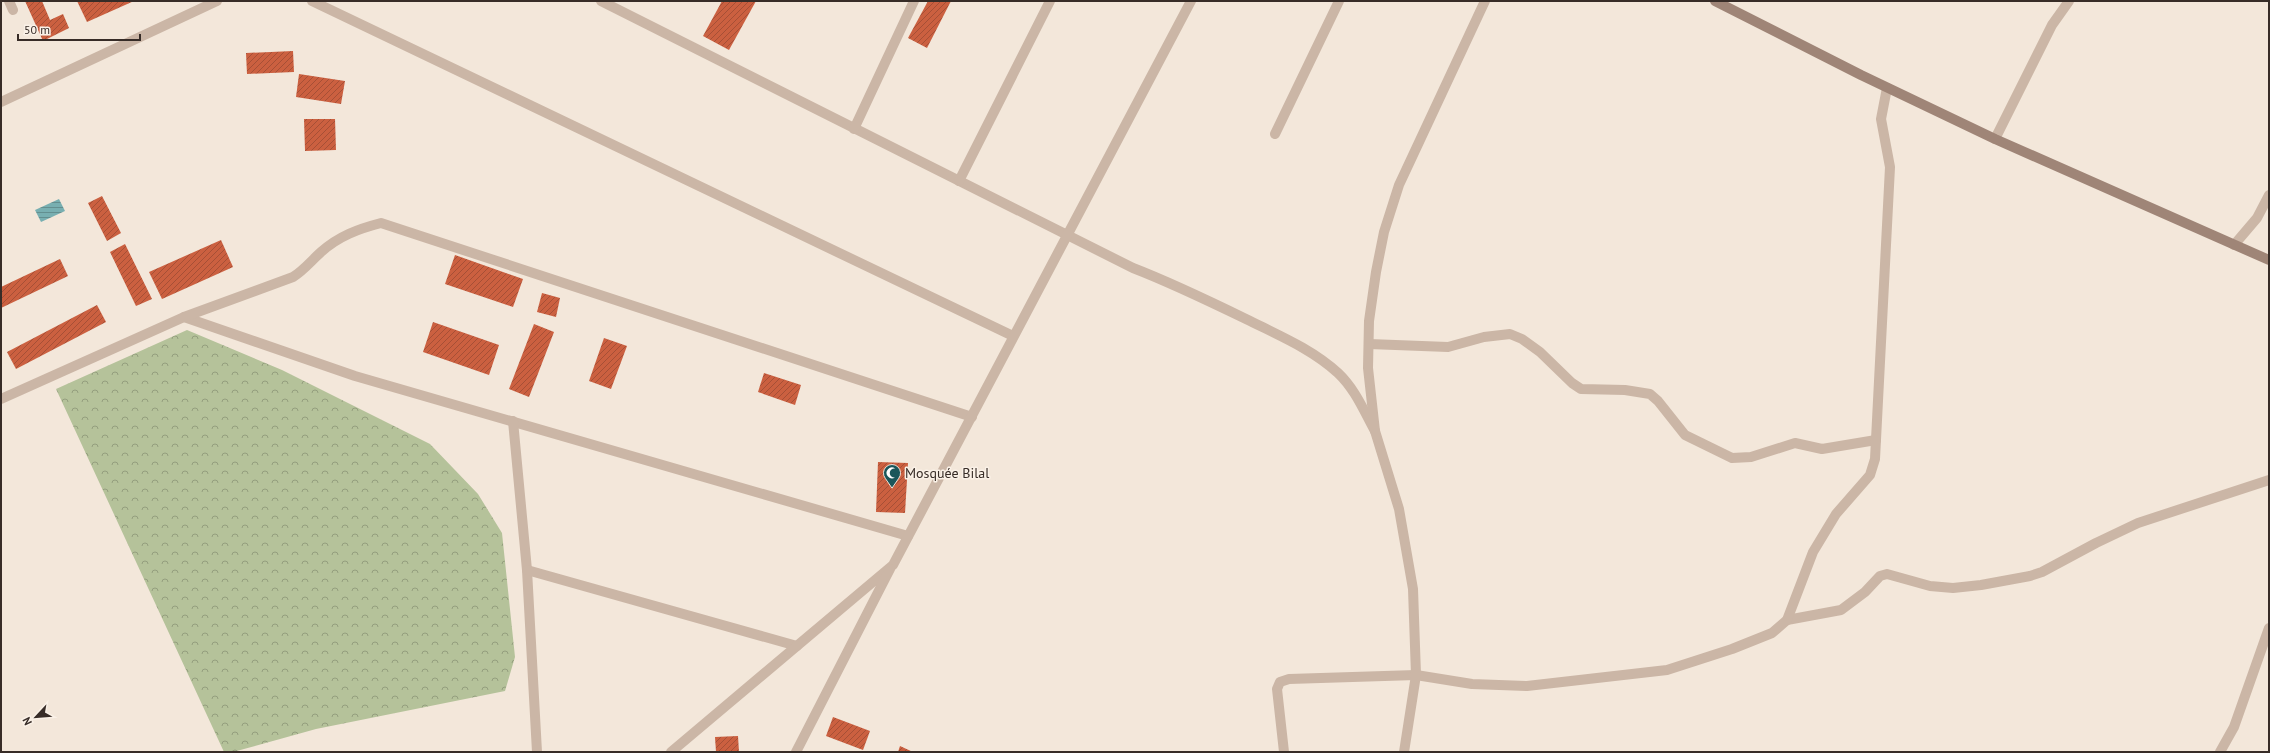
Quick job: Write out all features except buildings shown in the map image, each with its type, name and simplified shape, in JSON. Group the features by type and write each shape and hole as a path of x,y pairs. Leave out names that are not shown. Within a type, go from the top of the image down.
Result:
{"main road":[{"path":"1715,1 1887,88 1995,139 2234,246 2269,260"}],"street":[{"path":"1,102 217,1"},
{"path":"312,1 1013,336"},
{"path":"601,1 1133,268 1176,285 1285,338 1317,356 1349,384 1375,431"},
{"path":"854,129 914,1"},
{"path":"959,181 1050,1"},
{"path":"796,752 1013,336 1069,235 1191,1"},
{"path":"1275,134 1339,1"},
{"path":"1404,752 1416,675 1413,589 1406,540 1399,509 1375,431 1370,396 1368,344 1376,272 1384,232 1399,185 1485,1"},
{"path":"1995,139 2052,25 2069,1"},
{"path":"1284,752 1277,689 1280,682 1289,679 1416,675 1472,684 1527,686 1667,670 1701,660 1772,634 1787,620 1814,552 1836,514 1870,475 1875,459 1890,167 1881,119 1887,88"},
{"path":"2234,246 2257,218 2269,195"},
{"path":"1,399 184,317 293,277 306,269 332,243 350,232 381,223 972,417"},
{"path":"184,317 355,376 908,536"},
{"path":"1368,344 1448,347 1484,337 1510,334 1522,339 1540,352 1572,383 1581,389 1625,390 1650,394 1685,435 1732,458 1751,457 1795,443 1822,449 1876,440"},
{"path":"513,421 527,570 537,752"},
{"path":"1787,620 1841,610 1865,592 1880,576 1887,574 1930,586 1953,588 1981,585 2030,576 2048,569 2096,543 2138,523 2269,480"},
{"path":"671,752 893,565"},
{"path":"527,570 797,646"},
{"path":"2220,752 2234,727 2269,628"}],"green space":[{"path":"187,330 282,370 430,444 478,494 502,533 515,657 505,691 316,729 233,752 224,752 56,389"}],"water":[{"path":"59,199 65,211 41,222 35,210"}],"place":[{"name":"Mosquée Bilal","path":"892,488"}]}
